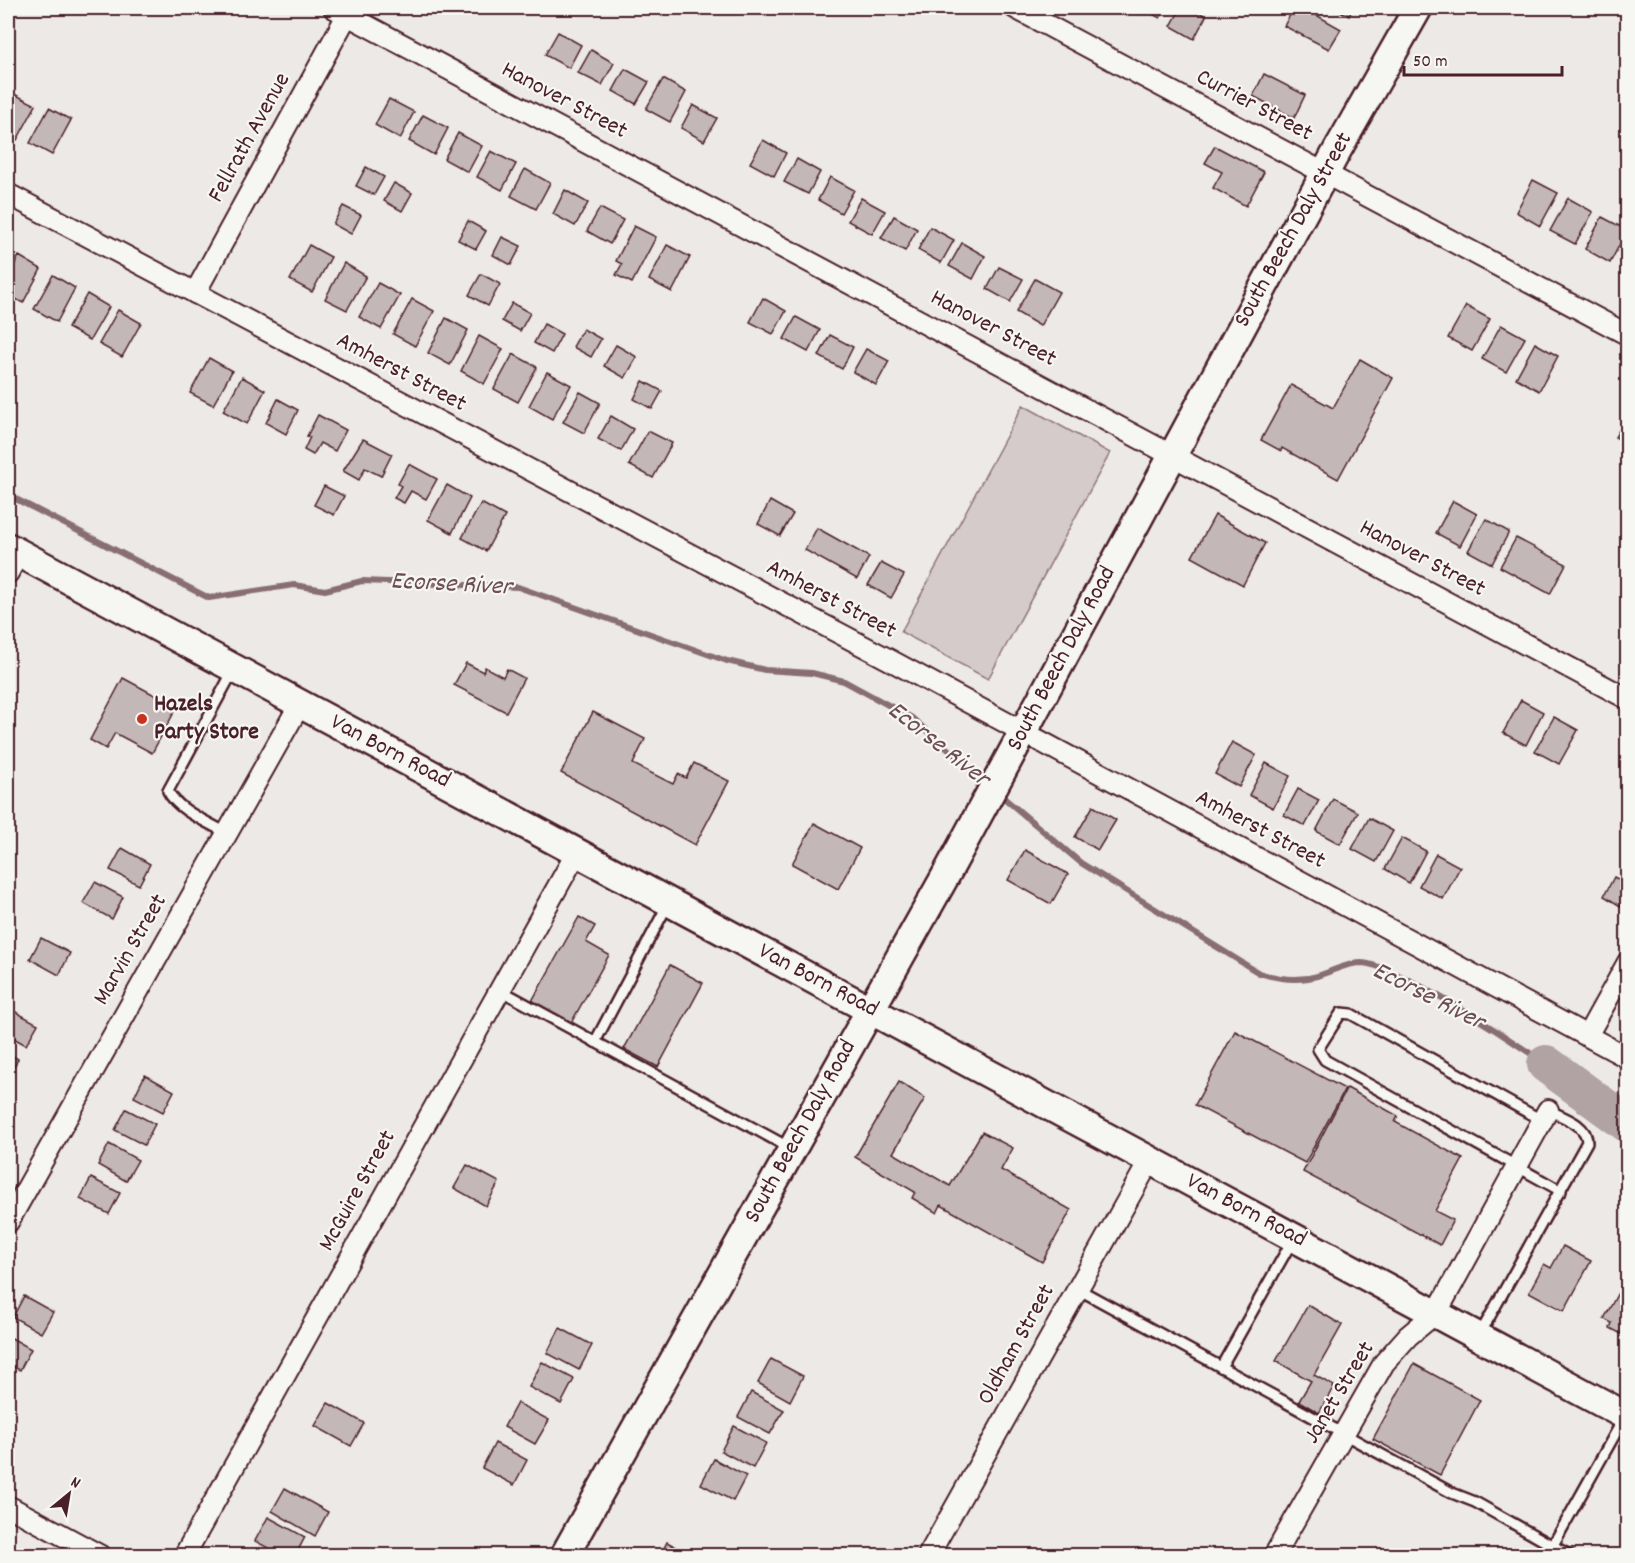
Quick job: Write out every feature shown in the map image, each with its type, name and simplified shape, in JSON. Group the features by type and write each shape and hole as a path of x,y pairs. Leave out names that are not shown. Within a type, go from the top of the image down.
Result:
{"main road":[{"name":"South Beech Daly Street","path":"1173,453 1418,8"},
{"name":"South Beech Daly Road","path":"564,1556 1004,768 1173,453"},
{"name":"Van Born Road","path":"11,558 300,704 1437,1312 1626,1416"}],"street":[{"name":"Currier Street","path":"1015,8 1628,335"},
{"name":"Fellrath Avenue","path":"195,293 344,10"},
{"name":"Hanover Street","path":"344,10 1628,699"},
{"name":"Amherst Street","path":"8,194 1022,732 1628,1058"},
{"name":"Marvin Street","path":"8,1221 300,704"},
{"name":"McGuire Street","path":"184,1556 577,852"},
{"path":"1587,1036 1628,962"},
{"name":"Janet Street","path":"1274,1556 1384,1363 1408,1336 1437,1312 1546,1116"},
{"name":"Oldham Street","path":"928,1556 1150,1160"},
{"path":"8,1506 101,1556"}],"lane":[{"path":"226,833 188,811 172,799 168,791 234,669"},
{"path":"595,1042 670,901"},
{"path":"500,990 792,1149"},
{"path":"1479,1336 1561,1191 1587,1142 1587,1134 1582,1129 1546,1116 1351,1014 1341,1013 1318,1049 1325,1060 1561,1191"},
{"path":"1221,1367 1294,1236"},
{"path":"1078,1289 1571,1556"},
{"path":"1553,1545 1626,1416"}],"shaded area":[{"path":"1023,405 1110,453 988,679 901,632"}],"building":[{"path":"1141,8 1166,8 1160,18"},
{"path":"1181,8 1191,8 1206,16 1194,39 1171,26"},
{"path":"1294,8 1304,8 1341,29 1329,49 1284,26"},
{"path":"1334,8 1353,8 1349,16"},
{"path":"558,32 581,45 569,68 545,55"},
{"path":"591,50 614,63 602,85 578,73"},
{"path":"625,69 649,82 636,104 613,91"},
{"path":"1264,74 1305,95 1294,118 1253,96"},
{"path":"663,79 686,92 670,122 646,109"},
{"path":"14,94 36,105 17,140 8,135 8,105"},
{"path":"389,99 414,112 400,139 375,125"},
{"path":"693,105 717,118 704,141 681,128"},
{"path":"49,108 71,120 52,155 30,143"},
{"path":"423,115 448,128 434,155 409,141"},
{"path":"458,133 482,146 468,172 444,159"},
{"path":"763,140 786,153 774,176 750,163"},
{"path":"1215,146 1264,172 1246,206 1213,188 1222,172 1205,163"},
{"path":"491,151 516,164 502,190 477,177"},
{"path":"797,159 820,172 808,194 784,182"},
{"path":"366,167 384,177 374,195 356,186"},
{"path":"525,169 550,183 536,209 511,196"},
{"path":"830,177 854,190 841,213 818,200"},
{"path":"1533,180 1558,193 1540,226 1516,212"},
{"path":"394,183 412,193 402,211 384,201"},
{"path":"565,190 588,203 575,226 553,214"},
{"path":"861,198 885,211 872,234 848,221"},
{"path":"1568,198 1593,212 1575,244 1550,231"},
{"path":"343,206 361,215 351,234 333,224"},
{"path":"600,208 623,220 610,244 587,231"},
{"path":"894,216 917,229 905,251 881,238"},
{"path":"1602,217 1627,230 1610,263 1585,249"},
{"path":"468,221 486,231 476,249 458,240"},
{"path":"634,226 656,237 632,283 616,275 622,264 616,261"},
{"path":"930,227 954,240 941,263 918,250"},
{"path":"502,237 521,246 511,265 493,255"},
{"path":"962,243 985,256 973,279 949,266"},
{"path":"309,245 331,257 312,292 290,280"},
{"path":"667,245 690,257 672,292 649,280"},
{"path":"19,256 41,269 23,303 8,295 8,277"},
{"path":"344,263 366,276 347,310 325,299"},
{"path":"999,267 1023,279 1010,302 987,289"},
{"path":"481,274 500,284 488,306 469,295"},
{"path":"53,275 75,288 57,322 34,309"},
{"path":"1035,279 1059,292 1040,326 1016,312"},
{"path":"378,283 400,295 381,329 359,317"},
{"path":"87,294 109,307 90,340 68,328"},
{"path":"763,298 786,311 773,334 750,322"},
{"path":"412,299 434,311 415,346 393,334"},
{"path":"512,303 530,313 520,331 502,321"},
{"path":"1466,306 1490,319 1472,351 1448,338"},
{"path":"118,310 141,323 122,357 99,344"},
{"path":"796,317 820,330 808,352 784,339"},
{"path":"446,318 468,330 450,365 428,353"},
{"path":"544,324 562,334 552,353 534,343"},
{"path":"1501,325 1525,338 1506,372 1482,359"},
{"path":"583,329 601,339 591,357 573,347"},
{"path":"830,335 853,347 842,369 819,356"},
{"path":"479,336 503,349 484,384 461,371"},
{"path":"1535,343 1558,356 1539,391 1516,378"},
{"path":"616,345 637,357 625,378 604,366"},
{"path":"866,349 889,361 876,385 853,372"},
{"path":"513,354 537,367 518,402 494,389"},
{"path":"209,358 232,371 213,405 190,393"},
{"path":"1360,359 1393,378 1338,479 1282,448 1281,451 1261,440 1291,385 1333,408"},
{"path":"547,372 571,385 552,419 529,406"},
{"path":"242,377 265,390 247,424 223,411"},
{"path":"643,381 662,391 652,409 634,399"},
{"path":"580,392 600,403 584,433 563,422"},
{"path":"278,399 298,410 286,434 266,423"},
{"path":"318,415 346,430 335,451 320,443 313,455 304,450 310,437 307,436"},
{"path":"1628,415 1628,444 1615,437"},
{"path":"611,416 633,429 621,451 598,439"},
{"path":"648,431 672,443 653,478 629,465"},
{"path":"363,439 392,454 381,476 365,468 359,480 343,471"},
{"path":"409,464 437,479 426,499 411,491 404,503 394,498 401,486 398,484"},
{"path":"447,485 470,498 452,533 428,520"},
{"path":"324,486 344,496 334,515 314,505"},
{"path":"770,501 793,514 780,536 758,524"},
{"path":"1453,501 1477,514 1460,546 1436,533"},
{"path":"481,503 505,516 486,551 462,538"},
{"path":"1215,515 1265,543 1243,585 1192,557"},
{"path":"1486,519 1509,532 1492,564 1468,551"},
{"path":"817,528 869,557 857,579 805,550"},
{"path":"1516,538 1566,564 1550,594 1500,567"},
{"path":"881,563 904,575 891,598 868,585"},
{"path":"466,663 483,672 485,667 503,677 507,669 524,678 506,712 454,685"},
{"path":"123,678 177,707 152,753 115,733 106,749 90,740"},
{"path":"1521,700 1543,712 1526,745 1503,733"},
{"path":"593,712 645,739 633,764 673,784 678,774 686,778 694,763 729,781 695,845 561,773"},
{"path":"1554,717 1578,730 1559,764 1535,751"},
{"path":"1232,742 1256,755 1239,787 1215,774"},
{"path":"1266,763 1290,776 1273,808 1249,795"},
{"path":"1298,789 1319,800 1305,826 1284,815"},
{"path":"1333,799 1358,812 1340,844 1316,831"},
{"path":"1093,806 1116,820 1098,850 1075,837"},
{"path":"1369,818 1393,831 1376,862 1352,849"},
{"path":"814,823 860,848 838,889 792,864"},
{"path":"1402,838 1426,851 1409,883 1385,869"},
{"path":"122,848 150,864 139,885 110,870"},
{"path":"1025,850 1068,874 1051,904 1008,880"},
{"path":"1436,854 1460,867 1443,899 1419,886"},
{"path":"1614,877 1628,885 1628,898 1622,907 1604,896"},
{"path":"95,882 123,897 112,919 83,903"},
{"path":"579,917 595,926 586,942 609,955 571,1023 532,1001"},
{"path":"41,938 70,953 59,975 30,959"},
{"path":"670,965 703,983 658,1067 624,1049"},
{"path":"10,1009 38,1024 26,1045 8,1035"},
{"path":"1235,1031 1345,1089 1305,1163 1195,1105"},
{"path":"8,1053 18,1059 8,1079"},
{"path":"145,1075 174,1091 163,1112 134,1097"},
{"path":"899,1082 925,1098 893,1153 950,1186 982,1132 1013,1148 1001,1170 1071,1210 1042,1262 941,1205 937,1213 912,1198 915,1192 855,1157"},
{"path":"1347,1088 1398,1116 1395,1122 1463,1159 1435,1211 1453,1220 1440,1245 1303,1172"},
{"path":"126,1109 155,1124 144,1145 115,1130"},
{"path":"109,1144 138,1160 126,1181 98,1165"},
{"path":"467,1165 499,1182 486,1206 454,1188"},
{"path":"91,1178 120,1193 109,1214 80,1199"},
{"path":"1563,1246 1591,1261 1564,1311 1529,1292 1544,1264 1551,1268"},
{"path":"1628,1274 1627,1337 1610,1328 1612,1323 1604,1319"},
{"path":"24,1296 53,1312 41,1333 13,1317"},
{"path":"1308,1305 1342,1325 1314,1375 1334,1386 1319,1413 1299,1401 1311,1381 1276,1361"},
{"path":"560,1328 592,1345 579,1370 547,1353"},
{"path":"8,1336 31,1349 20,1370 8,1364"},
{"path":"771,1359 803,1376 790,1401 758,1383"},
{"path":"542,1362 574,1379 561,1404 529,1387"},
{"path":"1414,1364 1480,1400 1440,1475 1373,1439"},
{"path":"8,1379 14,1383 8,1394"},
{"path":"751,1392 784,1410 770,1434 738,1417"},
{"path":"328,1403 364,1423 351,1446 315,1426"},
{"path":"517,1403 549,1420 535,1444 504,1427"},
{"path":"734,1426 766,1443 753,1468 721,1451"},
{"path":"495,1443 527,1460 514,1485 482,1468"},
{"path":"714,1459 746,1476 733,1501 701,1484"},
{"path":"285,1488 328,1512 315,1536 272,1511"},
{"path":"268,1517 305,1537 295,1556 283,1556 255,1541"},
{"path":"667,1542 692,1556 660,1556"}],"waterway":[{"name":"Ecorse River","path":"8,495 209,598 294,585 325,590 362,581 518,587 727,661 765,670 812,673 844,681 912,718 988,784"},
{"name":"Ecorse River","path":"998,793 1081,863 1259,973 1280,978 1302,979 1355,963 1378,967 1427,989 1455,1005 1546,1064"},
{"name":"Ecorse River","path":"1546,1064 1628,1124"}],"place":[{"name":"Hazels Party Store","path":"142,719"}]}
